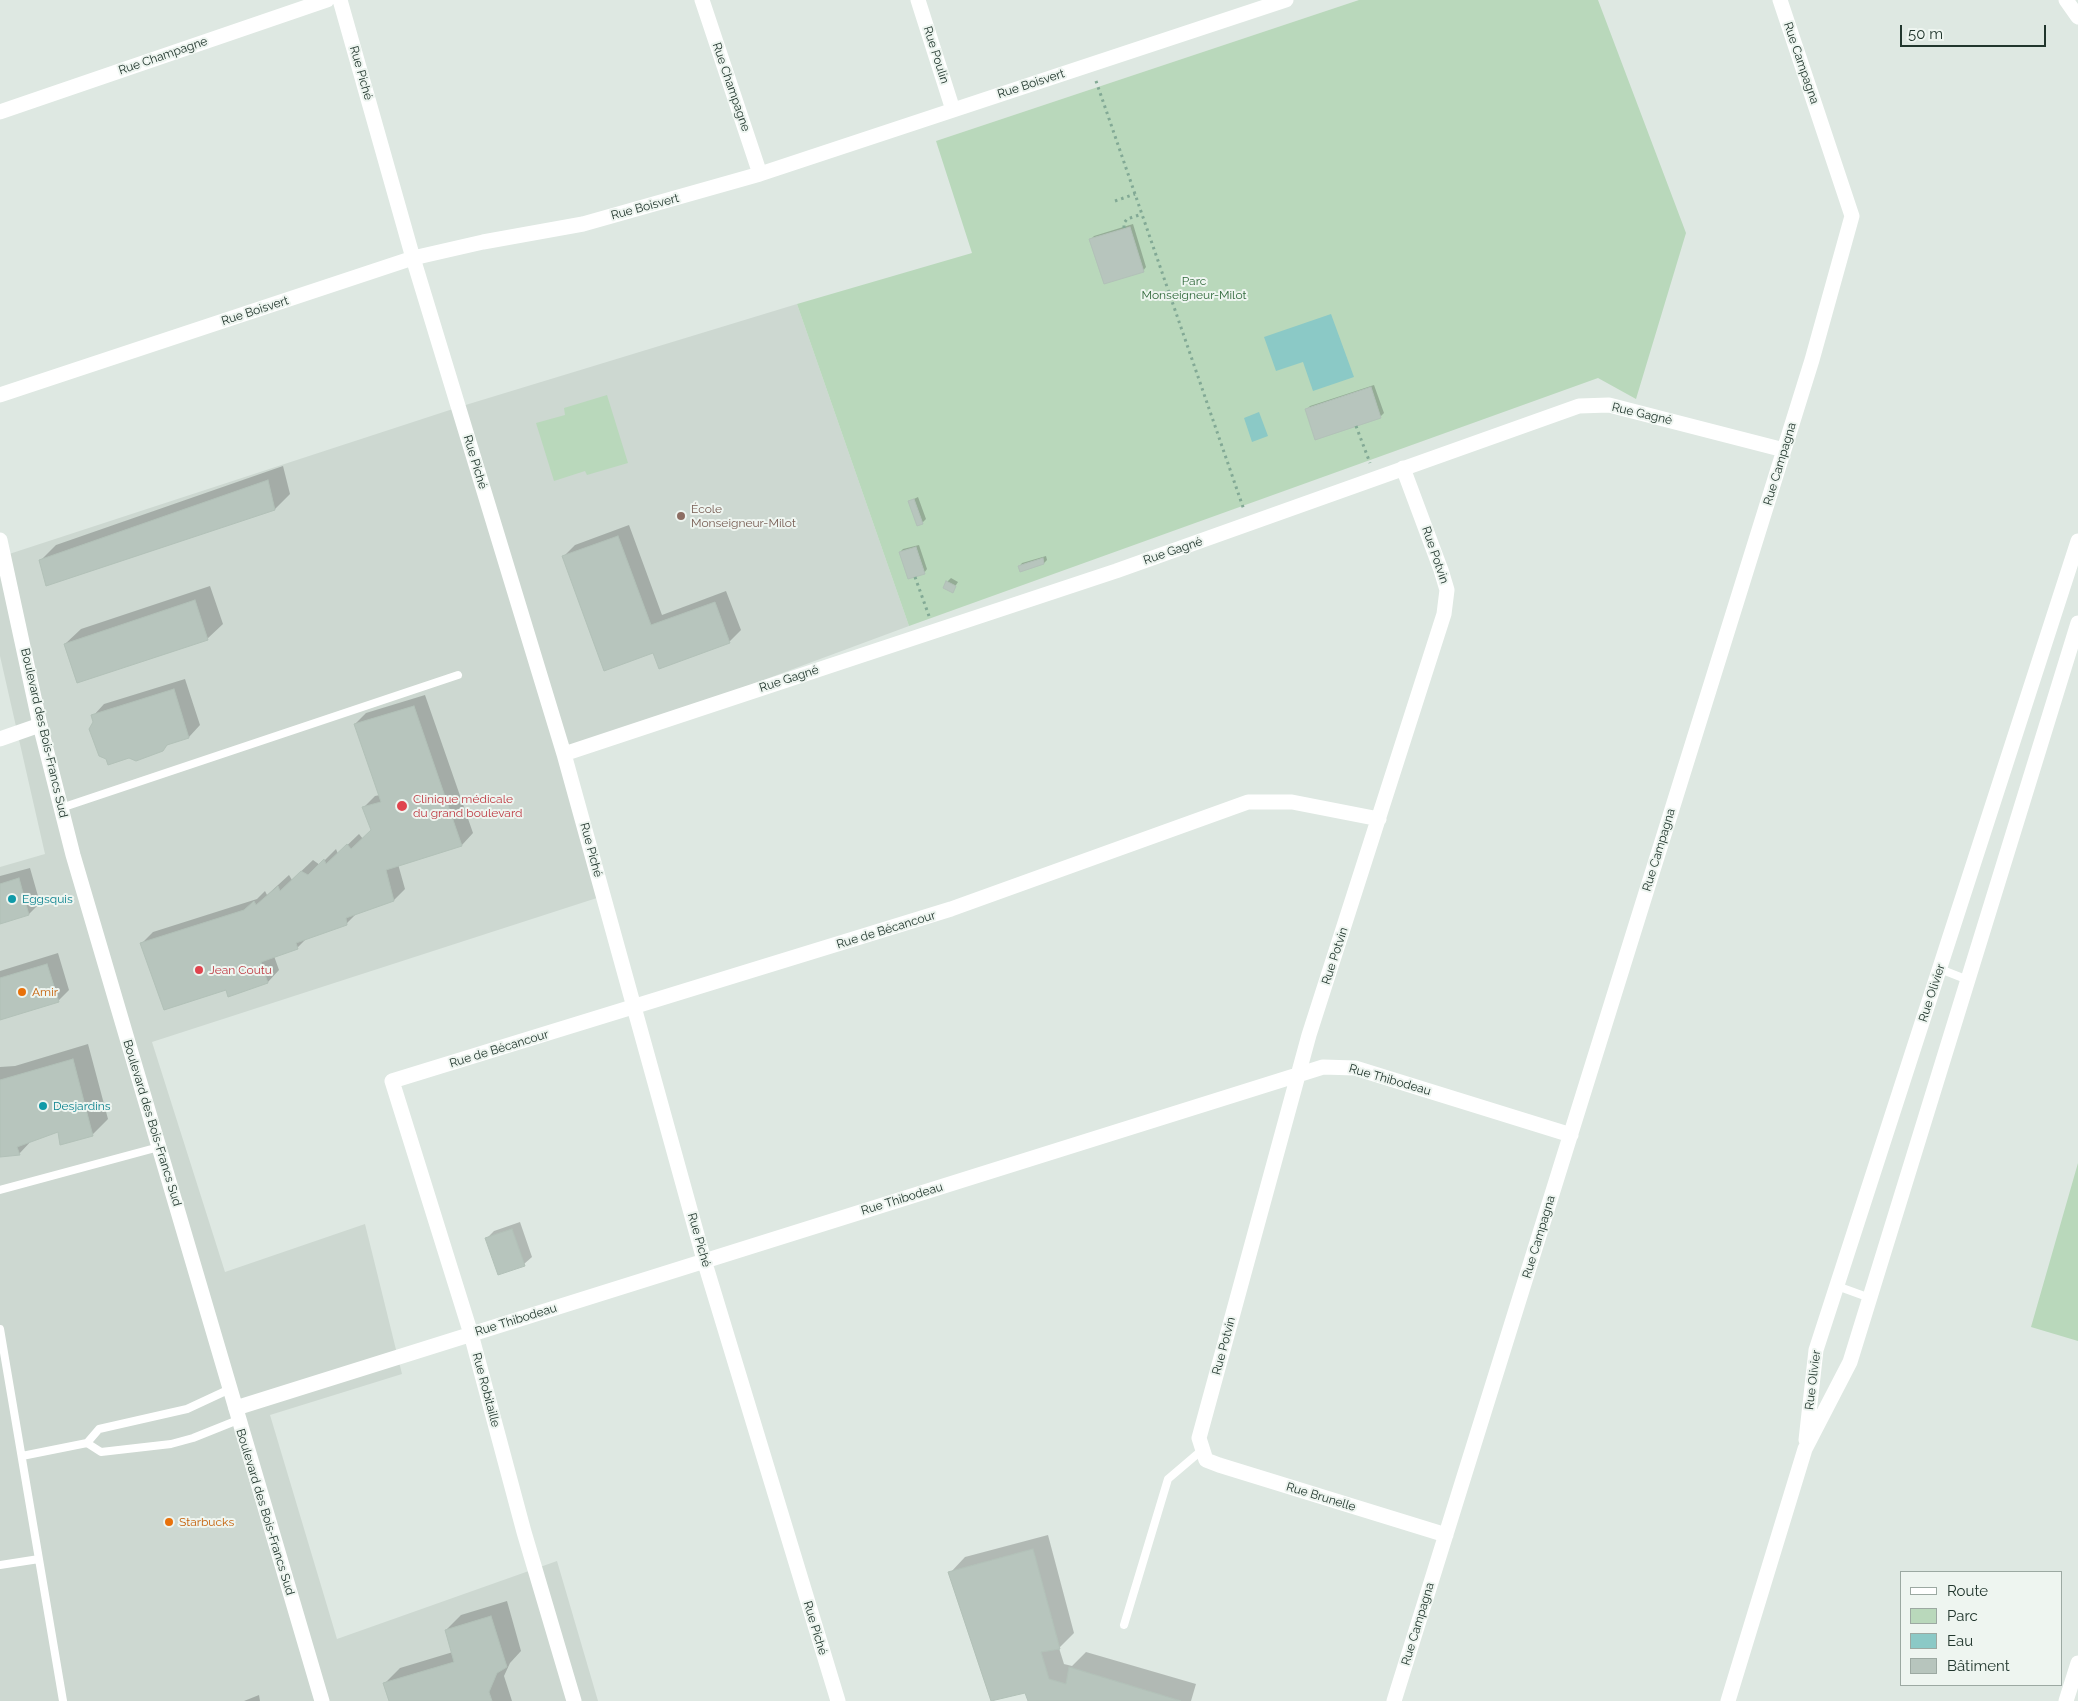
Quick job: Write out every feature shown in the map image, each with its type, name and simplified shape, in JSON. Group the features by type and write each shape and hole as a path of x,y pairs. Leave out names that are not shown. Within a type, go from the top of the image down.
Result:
{"street":[{"name":"Rue Champagne","path":"0,112 327,0"},
{"name":"Rue Piché","path":"340,0 413,258 564,754 704,1260 838,1701"},
{"name":"Rue Champagne","path":"702,0 760,174"},
{"name":"Rue Poulin","path":"918,0 953,110"},
{"name":"Rue Boisvert","path":"0,395 413,258 483,242 583,224 760,174 1286,0"},
{"name":"Rue Campagna","path":"1394,1701 1812,360 1852,216 1780,0"},
{"path":"2066,0 2078,17"},
{"name":"Rue Gagné","path":"564,754 1249,524 1579,406 1609,405 1784,450"},
{"name":"Rue Potvin","path":"1202,1450 1199,1438 1298,1076 1444,614 1447,590 1403,468"},
{"name":"Boulevard des Bois-Francs Sud","path":"0,540 40,725 61,808 322,1701"},
{"name":"Rue Olivier","path":"1805,1449 1816,1350 2078,541"},
{"name":"Rue Olivier","path":"1728,1701 1805,1449 1850,1362 1968,980 2072,663 2078,623"},
{"path":"2042,654 2072,663"},
{"path":"0,739 40,725"},
{"name":"Rue de Bécancour","path":"392,1081 951,909 1248,802 1292,802 1379,818"},
{"name":"Rue Thibodeau","path":"237,1414 471,1334 1324,1067 1355,1068 1571,1135"},
{"name":"Rue Robitaille","path":"392,1081 471,1334 524,1532 574,1701"},
{"name":"Rue Brunelle","path":"1202,1450 1206,1460 1219,1465 1446,1535"},
{"path":"2066,1701 2078,1663"}],"lane":[{"path":"61,808 458,675"},
{"path":"1940,970 1968,980"},
{"path":"0,1190 159,1147"},
{"path":"1837,1286 1870,1298"},
{"path":"0,1329 63,1701"},
{"path":"22,1456 87,1443 99,1429 187,1409 230,1389"},
{"path":"87,1443 101,1452 171,1444 193,1438 237,1414"},
{"path":"1124,1625 1168,1479 1202,1450"},
{"path":"0,1565 39,1560"}],"path":[{"path":"1090,64 1249,524"},
{"path":"1115,201 1135,194"},
{"path":"1124,228 1126,219 1142,214"},
{"path":"1356,426 1376,478"},
{"path":"915,577 935,631"}],"shaded area":[{"path":"797,304 909,626 564,754 603,896 152,1042 225,1272 365,1224 402,1374 270,1415 337,1639 557,1561 598,1701 0,1701 0,867 45,854 0,656 0,557 459,407"}],"green space":[{"name":"Parc Monseigneur-Milot","path":"1359,0 1598,0 1686,233 1636,399 1598,378 909,626 797,304 972,253 936,141"},
{"path":"607,395 628,463 587,475 585,471 554,481 536,423 565,415 564,408"},
{"path":"2078,1163 2078,1341 2031,1327"}],"water":[{"path":"1331,314 1354,377 1313,391 1303,362 1276,371 1264,337"},
{"path":"1259,412 1268,436 1252,442 1244,418"}],"building":[{"path":"1130,227 1144,272 1104,284 1089,239"},
{"path":"1371,387 1381,418 1315,440 1305,409"},
{"path":"268,480 275,510 46,586 39,560"},
{"path":"914,499 923,524 917,526 908,501"},
{"path":"618,536 651,625 715,602 730,643 659,669 653,653 604,671 562,556"},
{"path":"916,547 925,574 908,579 899,552"},
{"path":"1043,558 1044,564 1020,572 1018,566"},
{"path":"946,581 956,586 953,593 943,588"},
{"path":"195,600 208,640 77,683 64,644"},
{"path":"174,689 189,738 167,745 163,751 136,761 129,758 108,765 106,759 99,756 89,729 93,722 91,715"},
{"path":"414,706 462,846 386,870 394,901 346,918 347,925 296,943 298,949 261,962 268,983 228,997 226,990 164,1010 140,943 244,910 254,901 256,905 278,886 280,891 301,871 308,875 324,859 326,864 347,844 351,849 371,830 362,807 381,802 354,724"},
{"name":"Eggsquis","path":"19,878 29,915 0,924 0,884"},
{"path":"47,964 59,1002 0,1020 0,978"},
{"name":"Desjardins","path":"73,1059 93,1136 60,1145 58,1132 17,1147 20,1155 0,1157 0,1080"},
{"path":"512,1229 525,1266 498,1275 485,1238"},
{"path":"1033,1549 1060,1649 1041,1652 1049,1679 1066,1684 1069,1667 1181,1701 1028,1701 1025,1693 991,1701 948,1572"},
{"path":"491,1616 507,1667 497,1673 489,1692 492,1701 389,1701 383,1683 454,1662 445,1630"}],"place":[{"name":"École Monseigneur-Milot","path":"681,516"},
{"name":"Clinique médicale du grand boulevard","path":"402,806"},
{"name":"Eggsquis","path":"12,899"},
{"name":"Jean Coutu","path":"199,970"},
{"name":"Amir","path":"22,992"},
{"name":"Desjardins","path":"43,1106"},
{"name":"Starbucks","path":"169,1522"}]}
